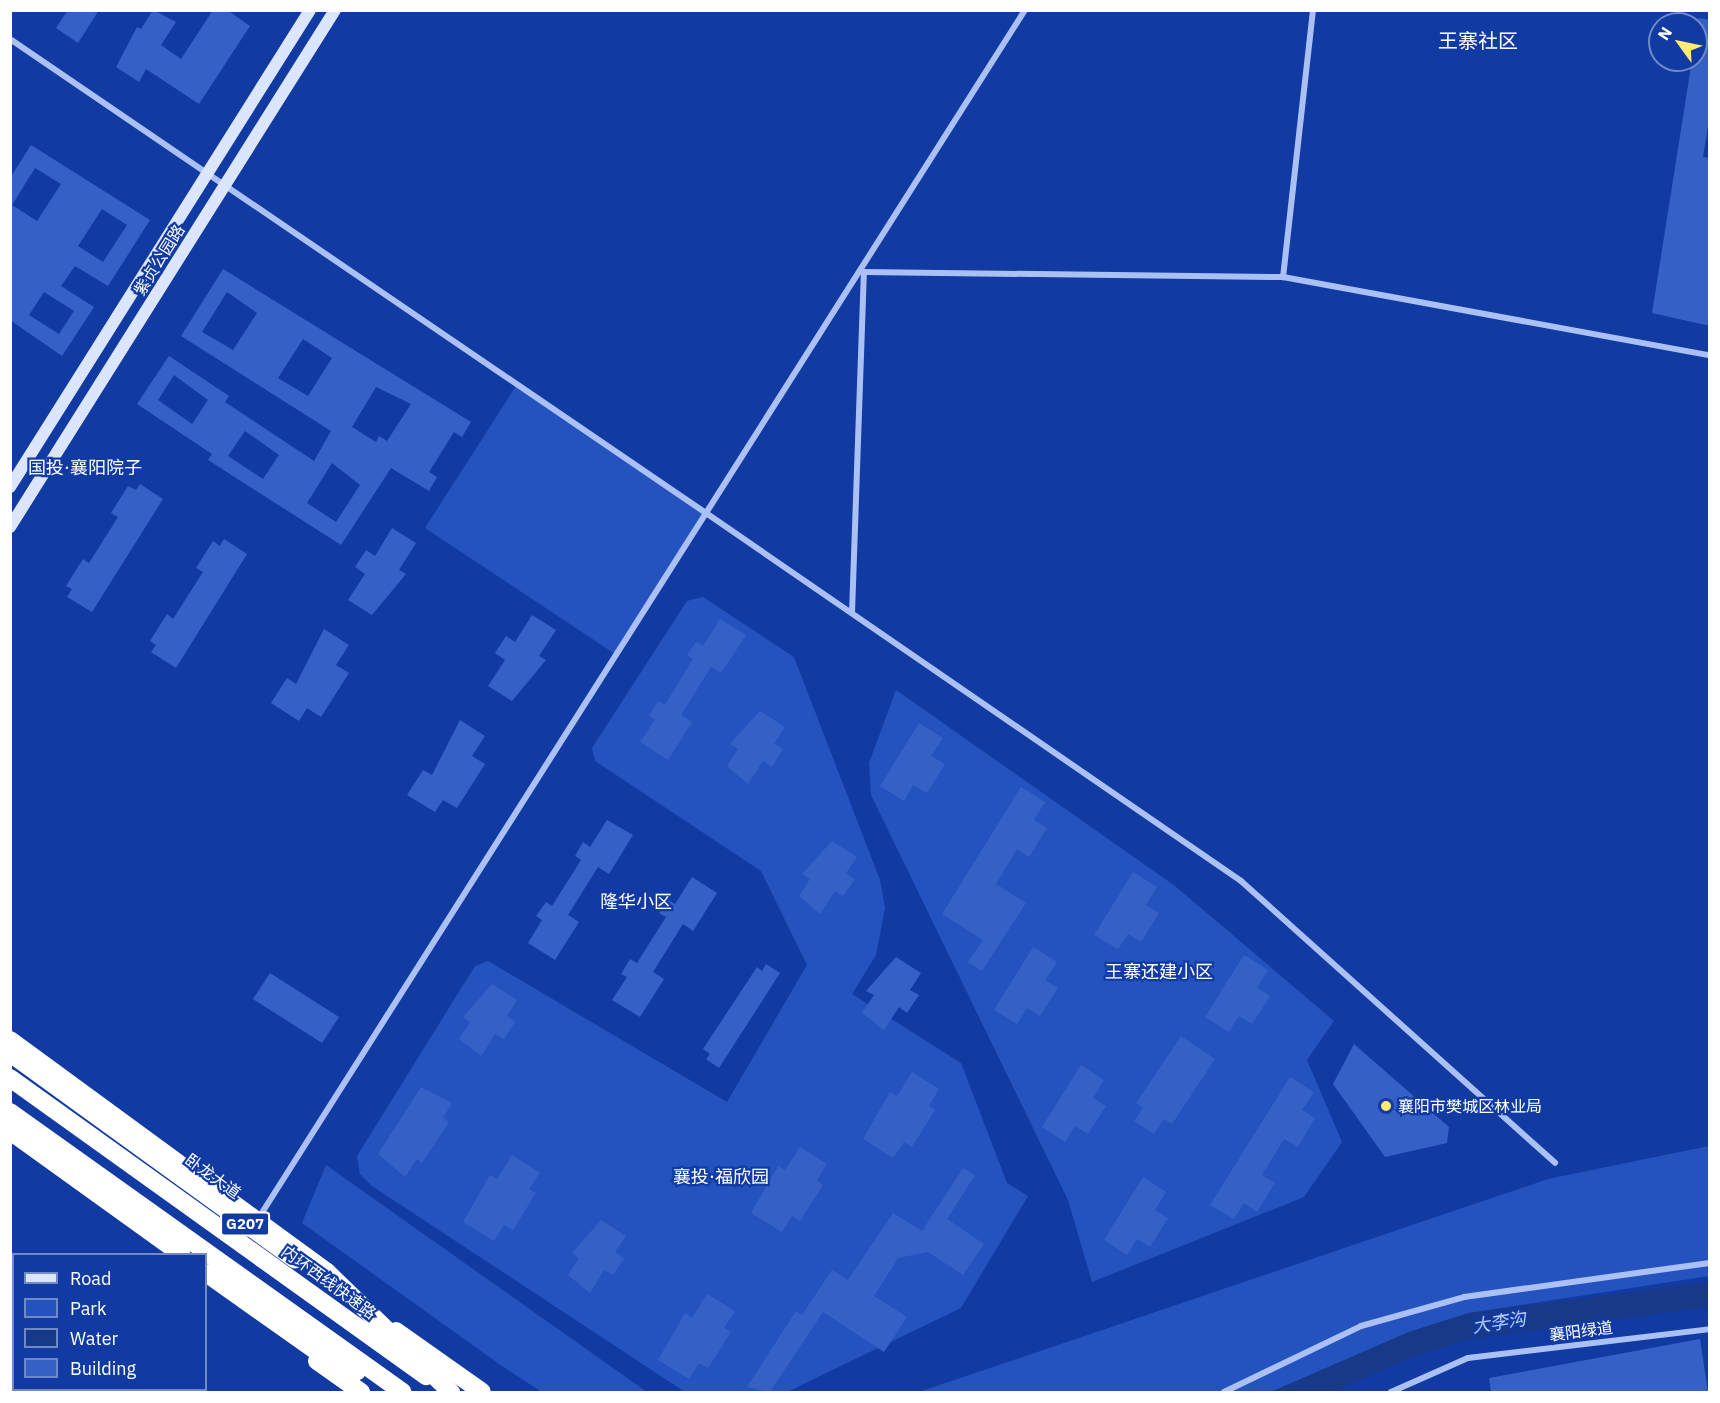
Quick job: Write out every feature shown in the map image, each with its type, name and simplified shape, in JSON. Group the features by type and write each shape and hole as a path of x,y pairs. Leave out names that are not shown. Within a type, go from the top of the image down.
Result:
{"highway":[{"path":"10,1040 327,1272 451,1392"},
{"name":"卧龙大道","path":"10,1053 482,1392"},
{"name":"内环西线快速路","path":"10,1078 451,1392"},
{"path":"10,1112 402,1392"},
{"path":"10,1131 179,1253"},
{"path":"10,1140 168,1253"},
{"path":"207,1274 316,1351 396,1392"},
{"path":"207,1282 361,1392"}],"street":[{"name":"紫贞公园路","path":"10,487 310,10"},
{"name":"紫贞公园路","path":"10,527 335,10"},
{"path":"252,1229 706,513 864,272 1025,10"},
{"path":"1283,277 1313,10"},
{"path":"10,39 227,182 1241,881 1555,1163"},
{"path":"864,272 1283,277 1710,355"},
{"path":"852,613 864,272"},
{"path":"1224,1392 1361,1326 1464,1297 1710,1263"},
{"name":"襄阳绿道","path":"1391,1392 1468,1358 1710,1329"}],"green space":[{"path":"518,383 706,513 615,654 425,528"},
{"path":"703,597 794,657 880,880 885,908 876,955 852,994 961,1063 1007,1183 1028,1196 961,1308 787,1392 685,1392 372,1186 360,1174 357,1156 475,966 488,961 727,1102 807,965 761,871 595,761 592,748 687,601"},
{"path":"896,690 1175,886 1334,1021 1307,1060 1342,1142 1304,1197 1092,1282 1068,1200 871,795 869,763"},
{"path":"1709,1146 1709,1276 1469,1313 1409,1332 1271,1392 919,1392 1548,1179"},
{"path":"326,1165 647,1392 542,1392 502,1366 302,1223"}],"water":[{"name":"大李沟","path":"1709,1282 1709,1307 1470,1339 1415,1356 1331,1392 1271,1392 1409,1332 1469,1313"}],"building":[{"path":"68,10 99,10 78,43 56,28"},
{"path":"153,10 176,22 161,45 181,59 213,10 227,10 250,26 199,104 146,69 139,82 116,67 137,27 141,29"},
{"path":"1708,20 1710,20 1710,114 1703,157 1710,158 1710,326 1652,313 1690,72 1708,72"},
{"path":"31,145 150,220 108,286 75,266 61,286 94,307 62,356 10,320 10,178","holes":["35,168 61,184 37,221 12,205","102,209 127,225 103,262 78,246","44,292 74,311 59,334 29,315"]},
{"path":"223,269 471,422 462,437 454,432 429,472 437,477 429,491 391,468 341,545 208,460 212,454 137,404 169,356 229,396 225,402 314,461 331,431 181,336","holes":["227,292 257,313 233,350 202,332","303,339 332,358 308,396 278,378","174,375 208,400 192,424 158,400","376,387 411,404 387,441 379,436 376,442 352,427","245,431 279,455 263,479 228,456","332,463 360,485 336,522 307,503"]},
{"path":"140,484 163,499 92,612 67,597 72,589 66,586 83,559 89,563 118,517 111,513 128,486 136,490"},
{"path":"392,528 416,543 399,570 406,574 372,615 348,600 365,574 355,567 366,550 375,556"},
{"path":"224,539 247,554 176,668 151,652 156,645 150,641 167,614 173,619 203,572 196,568 213,541 220,546"},
{"path":"532,615 556,630 539,656 546,660 512,701 488,686 505,660 495,653 506,636 515,642"},
{"path":"720,619 746,635 721,673 711,667 681,715 692,722 668,760 640,742 655,720 649,716 658,701 665,705 693,659 687,655 696,642 703,646"},
{"path":"324,629 349,645 336,665 349,673 321,717 307,708 299,721 271,703 287,678 296,684"},
{"path":"760,711 785,727 774,744 783,749 772,767 763,761 748,784 727,766 738,749 730,744"},
{"path":"460,720 485,736 472,756 485,764 457,808 443,800 435,812 407,795 423,770 432,775"},
{"path":"919,723 943,738 931,756 945,764 927,793 913,785 904,801 880,786"},
{"path":"1021,787 1045,802 1034,820 1047,828 1029,857 1017,849 996,884 1026,903 982,971 968,962 983,940 942,914"},
{"path":"607,820 633,835 609,874 598,867 568,915 579,922 555,960 528,943 542,920 536,916 546,902 552,906 581,860 575,856 583,842 590,847"},
{"path":"832,841 857,857 846,873 855,879 843,896 835,891 820,914 799,896 810,879 802,874"},
{"path":"1133,872 1157,887 1146,905 1159,913 1141,942 1128,934 1118,949 1094,935"},
{"path":"692,877 717,893 693,931 683,924 653,972 664,979 640,1017 612,1000 627,977 621,974 630,959 637,963 666,917 659,913 668,900 675,904"},
{"path":"1033,947 1057,962 1045,980 1058,988 1040,1016 1027,1008 1017,1024 994,1010"},
{"path":"1244,955 1268,970 1257,988 1270,996 1252,1024 1239,1016 1229,1032 1205,1017"},
{"path":"896,957 921,973 910,990 919,995 907,1013 899,1007 884,1030 862,1013 874,995 866,991"},
{"path":"766,964 780,973 719,1068 706,1059 710,1054 703,1049 757,967 762,971"},
{"path":"270,973 339,1017 322,1043 253,999"},
{"path":"492,984 517,1000 507,1016 515,1022 504,1039 495,1034 481,1056 459,1039 470,1022 463,1017"},
{"path":"1181,1036 1215,1059 1172,1124 1164,1119 1154,1134 1134,1121 1143,1108 1136,1103"},
{"name":"襄阳市樊城区林业局","path":"1354,1044 1449,1127 1447,1143 1385,1157 1333,1084"},
{"path":"1081,1065 1104,1080 1093,1098 1106,1106 1088,1134 1075,1126 1065,1142 1042,1127"},
{"path":"912,1072 939,1089 929,1106 935,1110 912,1147 904,1142 893,1158 863,1139 890,1092 897,1096"},
{"path":"1290,1077 1314,1092 1302,1110 1315,1118 1298,1147 1284,1139 1262,1175 1275,1183 1257,1212 1244,1203 1234,1219 1210,1205"},
{"path":"421,1087 452,1103 443,1118 449,1122 422,1163 417,1159 405,1177 378,1154"},
{"path":"800,1147 827,1164 817,1180 823,1185 800,1221 792,1216 782,1232 751,1213 778,1166 785,1170"},
{"path":"512,1155 540,1173 529,1189 536,1193 513,1230 504,1225 494,1241 463,1222 490,1175 497,1179"},
{"path":"963,1168 975,1175 947,1219 984,1244 963,1275 928,1252 898,1258 874,1296 907,1317 884,1352 823,1312 770,1392 747,1387 796,1311 802,1315 832,1270 848,1280 893,1213 922,1231"},
{"path":"1143,1177 1166,1192 1155,1210 1168,1218 1150,1247 1137,1239 1127,1255 1104,1240"},
{"path":"601,1220 626,1236 615,1252 624,1258 613,1275 604,1270 590,1293 568,1275 579,1258 572,1253"},
{"path":"707,1294 735,1311 724,1328 731,1332 708,1368 699,1363 689,1379 658,1360 685,1313 692,1318"},
{"path":"1700,1339 1708,1392 1491,1392 1489,1378"}],"place":[{"name":"襄阳市樊城区林业局","path":"1386,1106"}],"district":[{"name":"王寨社区","path":"1478,40"},
{"name":"国投·襄阳院子","path":"85,468"},
{"name":"隆华小区","path":"636,902"},
{"name":"王寨还建小区","path":"1159,972"},
{"name":"襄投·福欣园","path":"721,1177"}]}
